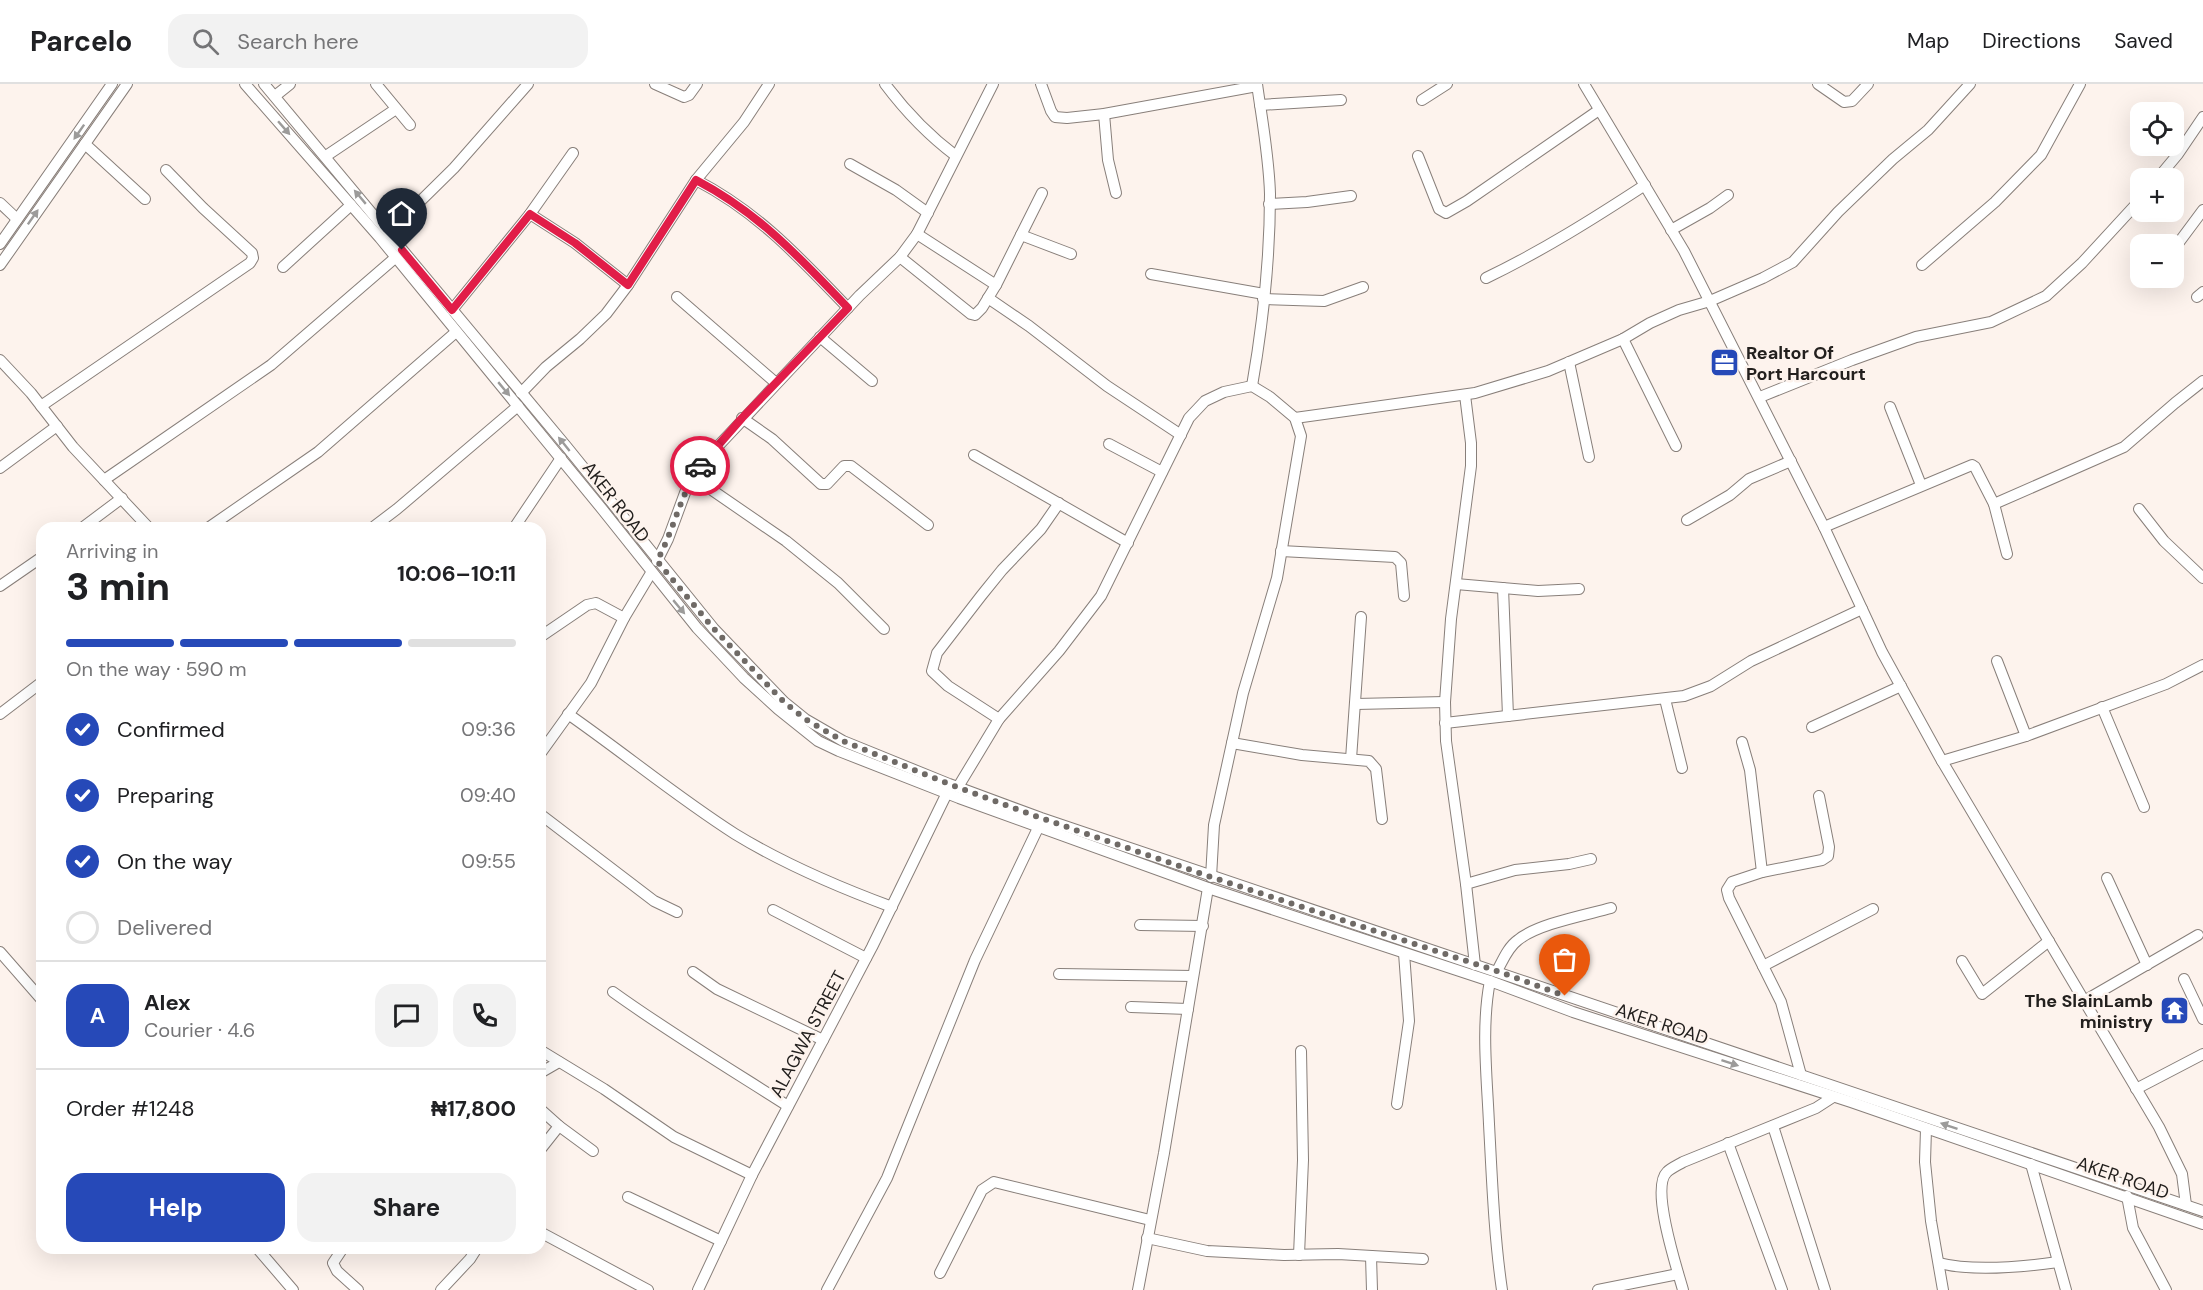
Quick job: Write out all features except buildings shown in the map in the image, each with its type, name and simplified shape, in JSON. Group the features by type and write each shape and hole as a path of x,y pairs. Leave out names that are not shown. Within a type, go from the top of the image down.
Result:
{"street":[{"path":"0,244 112,84"},
{"path":"0,265 127,84"},
{"name":"AKER ROAD","path":"245,84 351,205 456,332 521,393 714,629 784,702 805,719 843,741 958,787 1404,953 1801,1075 1979,1141 2203,1211"},
{"name":"AKER ROAD","path":"264,84 452,310 518,406 701,633 736,670 799,727 839,751 1038,828 1497,971 1552,997 1926,1129 1979,1141 2031,1164 2203,1224"},
{"path":"275,96 290,84"},
{"path":"376,84 410,125"},
{"path":"389,232 454,168 528,84"},
{"path":"655,84 684,97 689,95 698,84"},
{"path":"885,84 914,120 931,137 956,156"},
{"path":"657,561 668,539 681,500 705,460 742,418 900,256 917,234 993,84"},
{"path":"1041,84 1055,117 1067,118 1104,114 1257,85 1265,141 1269,204 1267,268 1252,386"},
{"path":"1422,100 1447,84"},
{"path":"1584,84 1645,185 1710,301 1760,397 1901,686 1942,760 2159,1126 2182,1174 2186,1205"},
{"path":"1818,84 1844,102 1852,101 1864,91 1868,84"},
{"path":"1295,418 1465,395 1548,371 1623,339 1659,318 1710,301 1763,278 1793,262 1838,212 1893,159 1928,130 1970,84"},
{"path":"1922,264 1995,202 2041,155 2080,84"},
{"path":"521,393 546,367 606,314 628,285 696,180 744,122 765,85"},
{"path":"1260,105 1341,100"},
{"path":"326,156 396,109"},
{"path":"1418,156 1439,209 1446,213 1599,110"},
{"path":"1104,114 1108,160 1116,193"},
{"path":"2166,168 2203,117"},
{"path":"85,144 145,199"},
{"path":"452,310 530,214 573,153"},
{"path":"850,164 896,190 928,213"},
{"path":"41,406 250,263 254,258 252,253 166,170"},
{"path":"696,180 718,191 755,216 785,242 848,308"},
{"path":"1486,278 1529,258 1645,185"},
{"path":"900,256 975,315 996,285 1042,193"},
{"path":"1671,230 1728,195"},
{"path":"1269,204 1351,196"},
{"path":"0,203 17,219"},
{"path":"283,267 351,205"},
{"path":"2184,236 2203,210"},
{"path":"1760,397 1916,337 1991,322 2046,296 2082,263 2130,211"},
{"path":"530,214 575,243 628,285"},
{"path":"917,234 996,285"},
{"path":"1021,235 1071,254"},
{"path":"105,480 271,365 395,258"},
{"path":"1152,274 1264,296 1324,301 1363,287"},
{"path":"677,297 776,383"},
{"path":"988,298 1029,326 1107,386 1180,435"},
{"path":"217,522 318,452 456,332"},
{"path":"820,337 872,381"},
{"path":"1623,339 1676,446"},
{"path":"0,360 41,406 73,447 144,522"},
{"path":"1569,362 1589,457"},
{"path":"1994,504 2124,447 2175,402 2203,381"},
{"path":"958,787 999,719 1059,651 1101,596 1189,418 1205,401 1224,392 1252,386 1270,397 1295,418 1301,436 1277,578 1243,693 1214,825 1210,882 1203,926 1138,1290"},
{"path":"1465,395 1471,443 1471,466 1444,702 1447,751 1475,965"},
{"path":"380,522 518,406"},
{"path":"1890,407 1921,485"},
{"path":"742,418 772,439 821,484 827,484 844,466 851,466 928,525"},
{"path":"0,468 57,426"},
{"path":"1109,444 1162,472"},
{"path":"974,455 1128,543"},
{"path":"518,522 561,458"},
{"path":"1687,520 1730,495 1749,479 1791,461"},
{"path":"1824,527 1966,466 1974,465 1994,504 2007,554"},
{"path":"693,477 786,541 838,583 884,629"},
{"path":"90,522 122,498"},
{"path":"999,719 948,686 932,672 937,654 1002,570 1041,529 1059,503"},
{"path":"2139,509 2164,541 2203,578"},
{"path":"1281,551 1395,557 1401,563 1404,596"},
{"path":"0,586 36,561"},
{"path":"546,745 591,683 624,618 651,573"},
{"path":"1456,584 1538,591 1579,589"},
{"path":"1503,588 1508,716"},
{"path":"546,633 587,605 596,603 624,618"},
{"path":"1445,723 1684,696 1710,686 1751,661 1862,609"},
{"path":"1351,759 1361,617"},
{"path":"1997,661 2026,736"},
{"path":"1942,760 2026,736 2166,684 2203,665"},
{"path":"1812,727 1901,686"},
{"path":"0,714 36,687"},
{"path":"1665,699 1682,768"},
{"path":"1356,704 1444,702"},
{"path":"2102,707 2144,807"},
{"path":"568,714 736,834 791,865 892,907"},
{"path":"1742,742 1750,770 1762,872"},
{"path":"1232,743 1302,755 1366,761 1374,765 1382,819"},
{"name":"ALAGWA STREET","path":"698,1290 752,1174 866,958 947,794"},
{"path":"1801,1075 1781,1002 1727,890 1732,882 1762,872 1822,860 1828,856 1829,847 1819,796"},
{"path":"546,819 654,901 677,912"},
{"path":"827,1290 887,1178 975,960 1038,828"},
{"path":"1466,884 1515,870 1591,859"},
{"path":"2107,878 2147,965"},
{"path":"1497,971 1518,939 1541,928 1611,908"},
{"path":"1763,966 1873,909"},
{"path":"772,910 866,958"},
{"path":"1140,925 1203,926"},
{"path":"2084,1001 2198,935"},
{"path":"1962,961 1982,994 2049,941"},
{"path":"0,952 36,993"},
{"path":"1397,1104 1409,1021 1404,953"},
{"path":"693,972 717,989 823,1040"},
{"path":"1059,974 1194,976"},
{"path":"2184,979 2203,1019"},
{"path":"1490,981 1487,1000 1486,1065 1493,1189 1502,1290"},
{"path":"613,992 656,1023 788,1106"},
{"path":"1131,1007 1188,1009"},
{"path":"1299,1255 1303,1160 1300,1052"},
{"path":"546,1054 604,1089 674,1137 752,1174"},
{"path":"2136,1089 2203,1054"},
{"path":"546,1070 559,1062"},
{"path":"1683,1290 1666,1234 1661,1184 1666,1172 1728,1143 1816,1108 1833,1097"},
{"path":"546,1114 593,1150"},
{"path":"546,1142 559,1126"},
{"path":"1773,1126 1825,1290"},
{"path":"1926,1129 1924,1162 1943,1290"},
{"path":"1728,1143 1782,1290"},
{"path":"2031,1164 2066,1290"},
{"path":"940,1273 982,1190 994,1182 1150,1220"},
{"path":"2127,1196 2133,1228 2166,1290"},
{"path":"628,1197 721,1241"},
{"path":"546,1235 648,1290"},
{"path":"1147,1238 1207,1251 1423,1259"},
{"path":"262,1254 293,1290"},
{"path":"340,1254 333,1263 337,1271 358,1290"},
{"path":"443,1290 473,1254"},
{"path":"1371,1257 1372,1290"},
{"path":"1939,1263 1952,1266 1983,1267 2028,1266 2058,1262"},
{"path":"1598,1290 1678,1274"}],"way so far":[{"path":"700,466 689,482 668,539 657,561 706,620 768,686 805,719 824,731 871,753 1041,818 1565,996"}],"place":[{"name":"Realtor Of Port Harcourt","path":"1725,363"},
{"name":"The SlainLamb ministry","path":"2174,1011"}],"route":[{"path":"402,250 452,310 530,214 575,243 628,285 696,180 718,191 755,216 785,242 848,308 742,418 700,466"}]}
